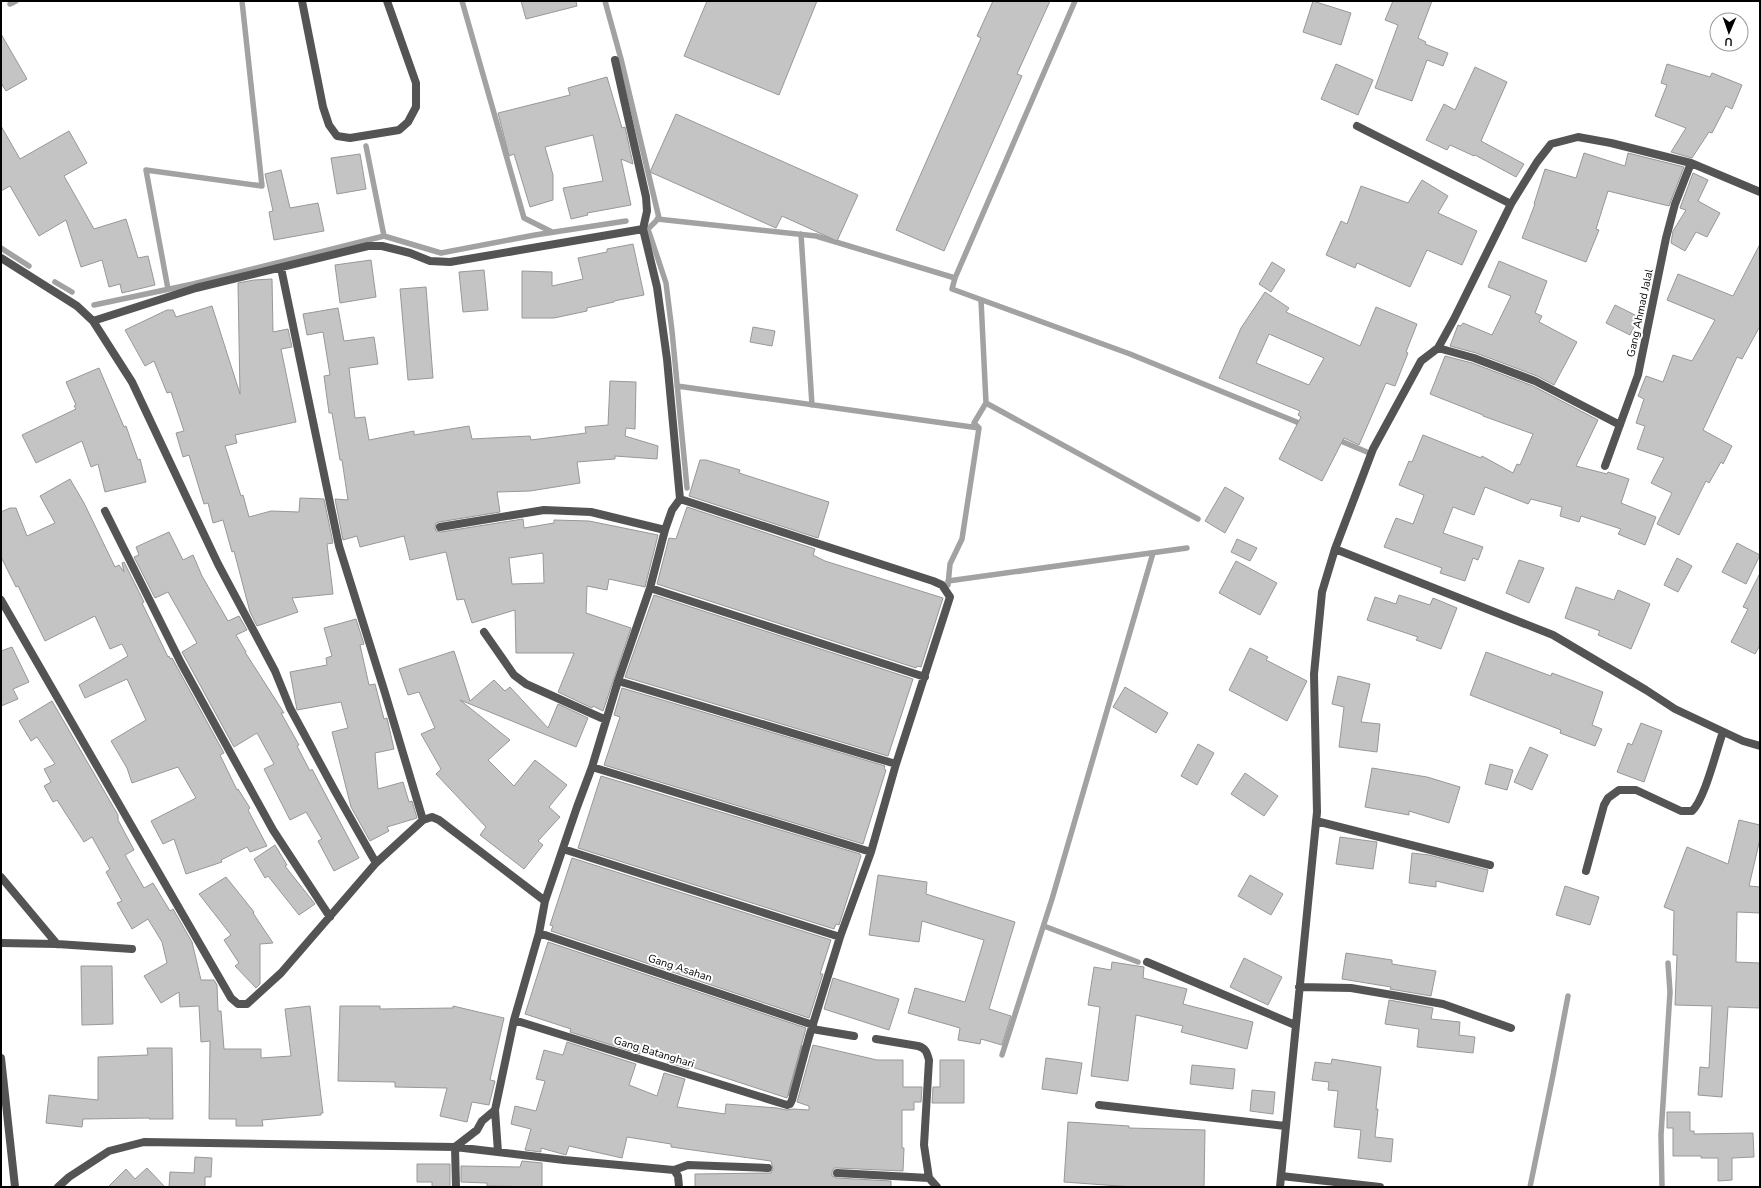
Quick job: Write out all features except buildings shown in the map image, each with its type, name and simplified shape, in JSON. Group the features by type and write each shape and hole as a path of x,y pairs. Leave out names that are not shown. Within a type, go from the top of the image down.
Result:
{"street":[{"path":"302,1 323,107 330,125 337,136 350,138 399,130 408,122 416,107 416,83 387,1"},
{"path":"498,1152 495,1110 514,1020 539,933 545,901 592,768 618,681 650,588 665,530 672,510 680,498 667,359 657,287 643,229 647,211 646,197 615,60"},
{"path":"1357,126 1511,204"},
{"path":"1280,1187 1316,821 1314,674 1322,592 1335,549 1373,449 1421,361 1438,348 1511,204 1537,162 1551,144 1578,137 1611,143 1691,163 1760,192"},
{"name":"Gang Ahmad Jalal","path":"1605,466 1638,375 1666,238 1675,204 1691,163"},
{"path":"93,321 196,288 368,246 389,248 410,253 430,261 450,262 643,229"},
{"path":"1,258 77,306 93,321 132,382 218,564 275,670 290,708 376,864"},
{"path":"281,268 339,546 386,693 423,820"},
{"path":"1438,348 1474,358 1535,381 1620,425"},
{"path":"680,498 942,585 950,596 896,764 871,852 840,937 813,1027"},
{"path":"440,527 544,510 592,512 665,530"},
{"path":"105,511 181,663 273,830 330,917"},
{"path":"1335,549 1553,635 1646,690 1675,709 1743,741 1760,746"},
{"path":"650,588 925,677"},
{"path":"1,600 231,998 238,1004 247,1004 281,973 376,864 423,820 432,816 545,901"},
{"path":"484,632 514,675 526,684 606,720"},
{"path":"618,681 896,764"},
{"path":"1586,871 1604,805 1608,798 1619,790 1636,790 1681,811 1692,811 1702,796 1723,732"},
{"path":"592,768 871,852"},
{"path":"1316,821 1490,865"},
{"path":"563,849 840,937"},
{"path":"1,878 57,944"},
{"name":"Gang Asahan","path":"539,933 813,1027 854,1036"},
{"path":"1,943 57,944 132,949"},
{"path":"1147,962 1295,1025"},
{"path":"1299,987 1351,988 1443,1004 1511,1028"},
{"name":"Gang Batanghari","path":"514,1020 787,1105 792,1100 813,1027"},
{"path":"876,1039 918,1046 925,1048 927,1051 929,1060 924,1145 929,1178 937,1187"},
{"path":"1,1058 14,1187"},
{"path":"1099,1105 1285,1126"},
{"path":"454,1147 477,1130 482,1121 495,1110"},
{"path":"58,1187 69,1177 109,1151 144,1142 454,1147 564,1160 674,1170 688,1165 768,1168"},
{"path":"454,1147 456,1187"},
{"path":"674,1170 678,1176 679,1187"},
{"path":"837,1174 929,1178"},
{"path":"1281,1176 1380,1187"}],"waterway":[{"path":"10,4 16,1"},
{"path":"168,289 146,170 262,186 242,1"},
{"path":"462,1 524,218 552,232"},
{"path":"605,1 621,59 659,218 648,229 666,283 687,488"},
{"path":"955,278 1075,1"},
{"path":"366,146 384,236"},
{"path":"657,219 816,236 955,278 952,289 1130,354 1304,425"},
{"path":"94,305 193,284 384,236 441,253 535,235 626,221"},
{"path":"801,234 812,405"},
{"path":"1,248 29,266"},
{"path":"55,282 72,292"},
{"path":"948,585 950,564 962,539 979,428 974,423 986,403 981,300"},
{"path":"677,386 979,428"},
{"path":"986,403 1198,519"},
{"path":"1336,439 1367,452"},
{"path":"948,581 1187,548"},
{"path":"1002,1055 1052,899 1153,553"},
{"path":"1044,926 1138,962"},
{"path":"1662,1187 1661,1135 1670,992 1668,963"},
{"path":"1530,1187 1568,996"},
{"path":"789,1093 802,1048"}]}
